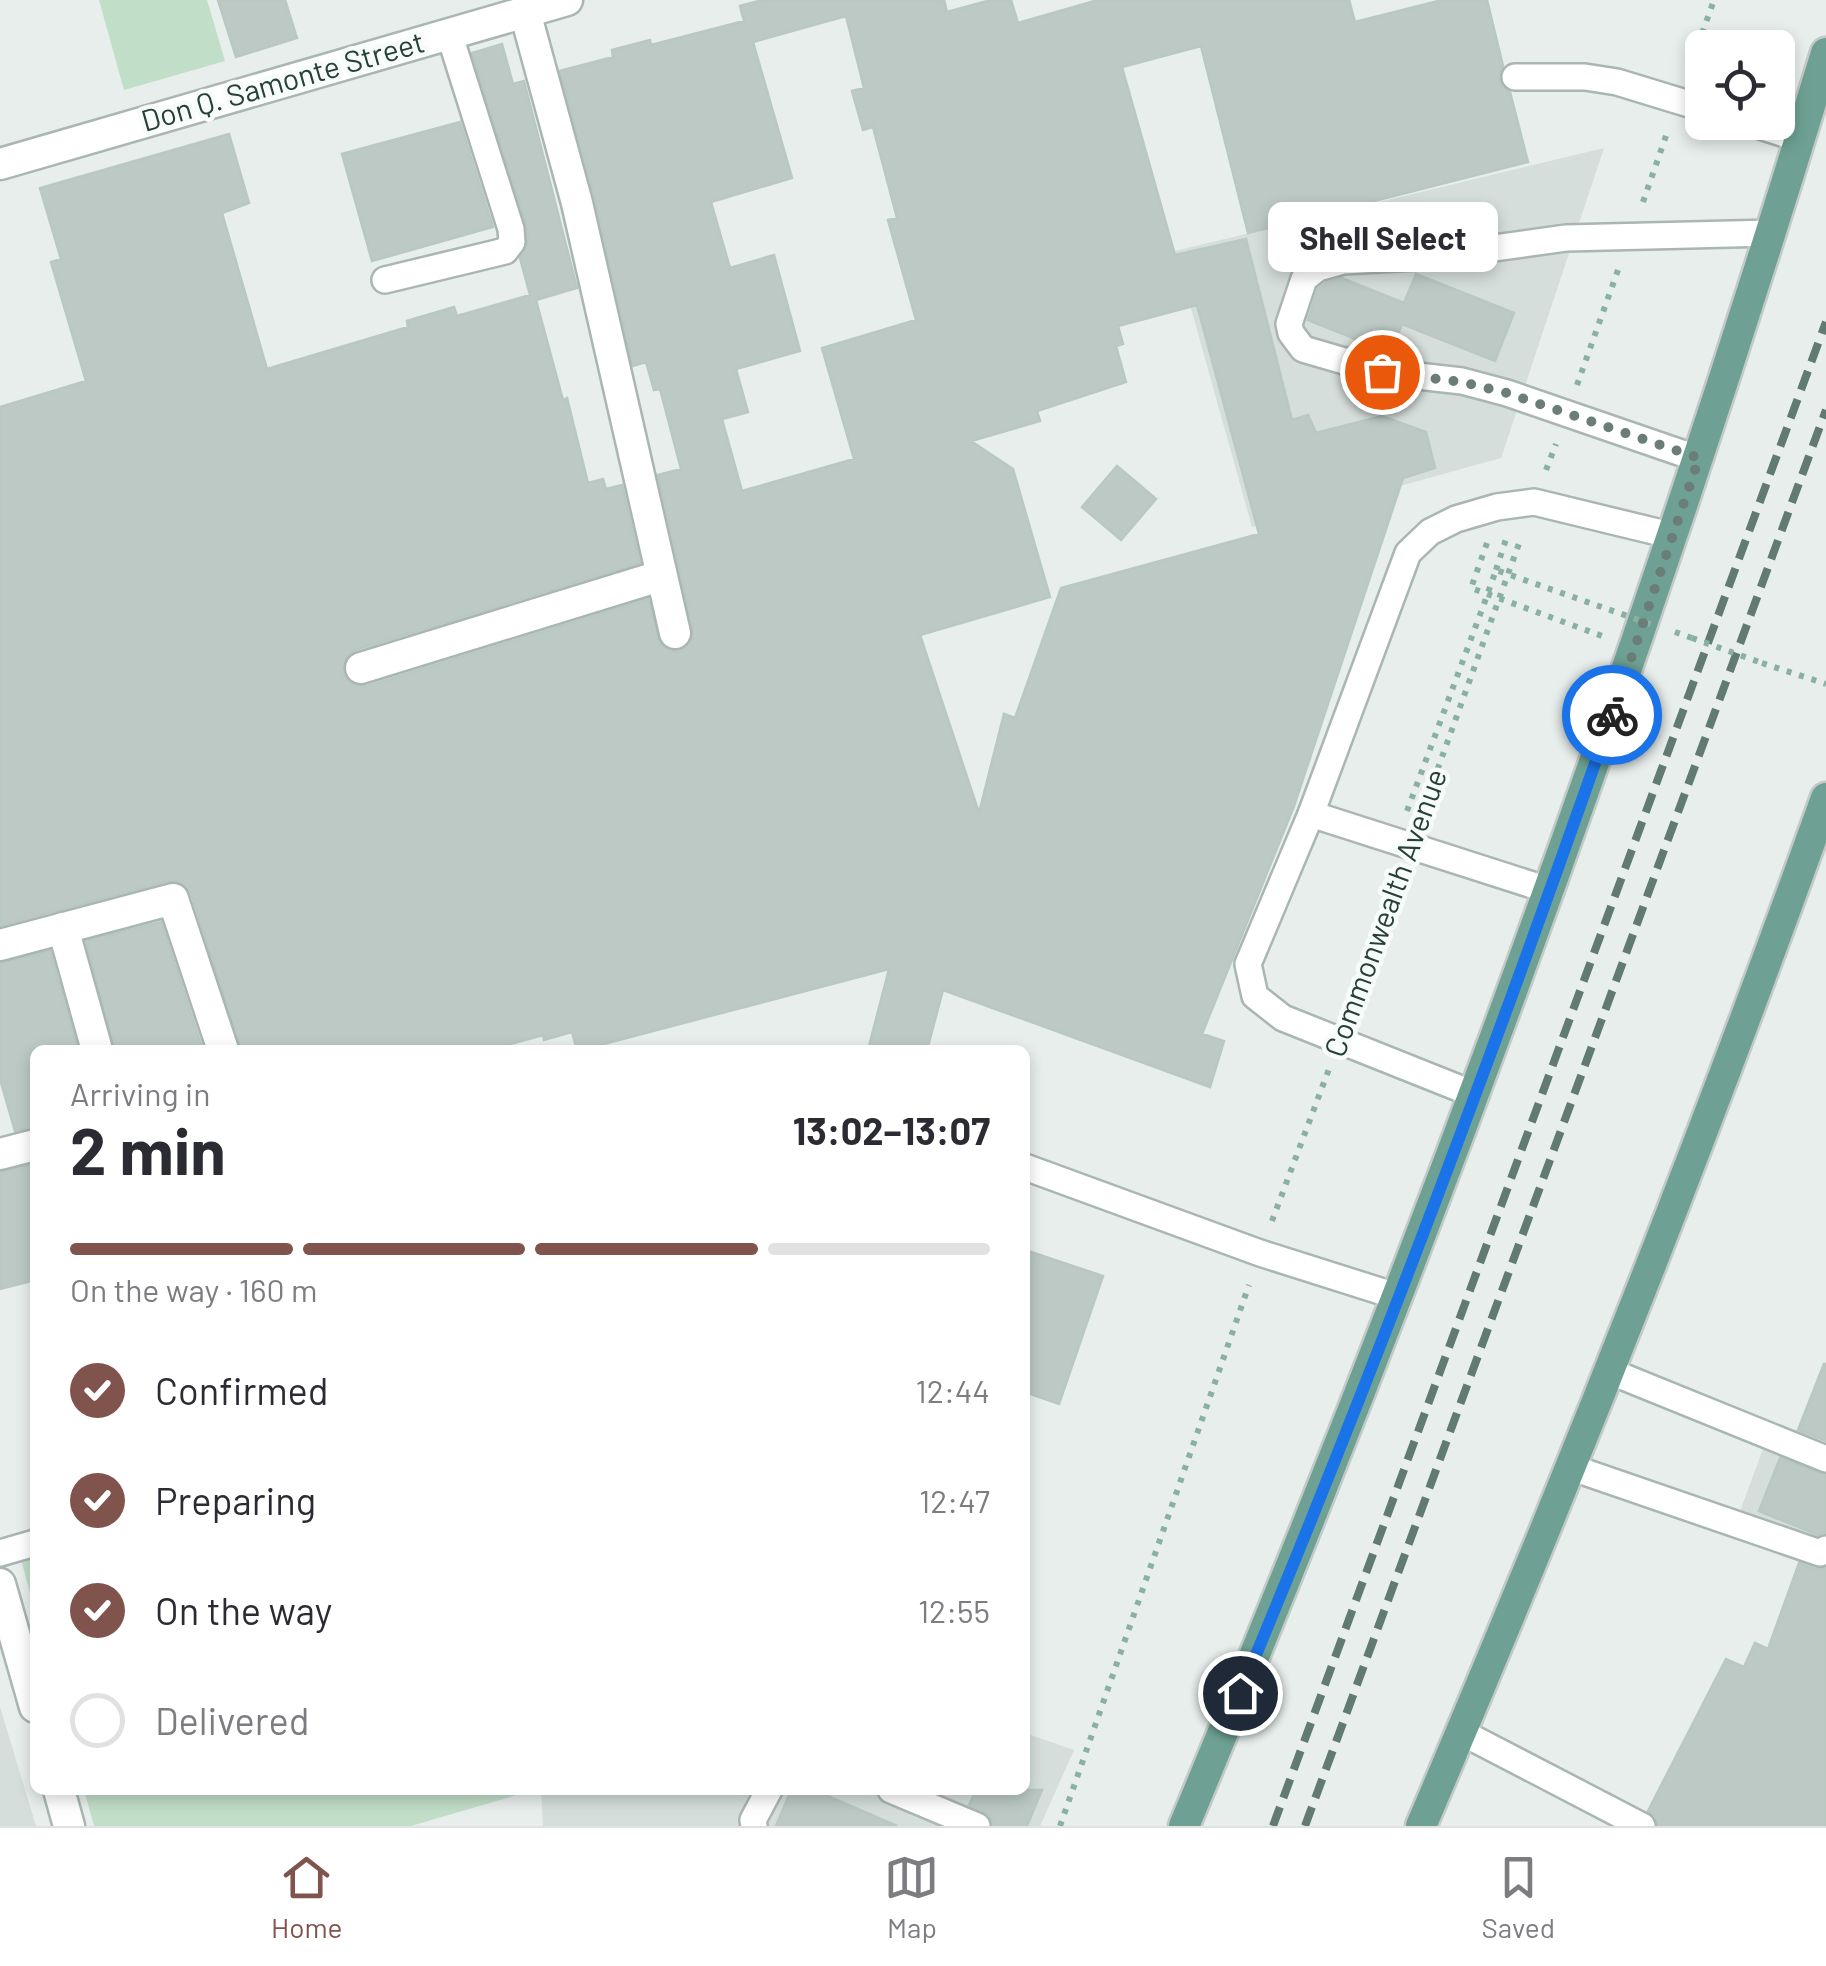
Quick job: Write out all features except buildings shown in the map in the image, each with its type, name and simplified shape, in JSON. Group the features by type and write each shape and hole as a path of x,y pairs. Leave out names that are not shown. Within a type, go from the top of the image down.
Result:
{"main road":[{"path":"1184,1826 1316,1510 1399,1298 1645,637 1826,53"},
{"path":"1421,1826 1609,1371 1826,798"}],"street":[{"name":"Don Q. Samonte Street","path":"0,164 449,34 513,10 566,0"},
{"path":"513,10 577,203 675,633"},
{"path":"361,668 660,576"},
{"path":"0,945 173,899 221,1045"},
{"path":"63,928 96,1045"},
{"path":"0,1154 30,1146"},
{"path":"2,1599 30,1691"},
{"path":"60,1795 69,1826"}],"lane":[{"path":"385,280 506,251 512,242 449,34"},
{"path":"1515,77 1585,77 1617,82 1685,103"},
{"path":"1795,136 1800,138"},
{"path":"1699,458 1567,412 1462,382 1382,372 1303,348 1291,334 1290,324 1304,278 1318,268 1342,261 1436,256 1566,238 1772,234"},
{"path":"1476,1095 1283,1018 1255,996 1248,964 1312,814 1408,553 1430,532 1456,519 1534,502 1674,536"},
{"path":"1312,814 1551,891"},
{"path":"1030,1168 1260,1253 1399,1298"},
{"path":"1609,1371 1826,1459"},
{"path":"1570,1467 1820,1553 1826,1550"},
{"path":"0,1553 30,1545"},
{"path":"1461,1732 1642,1826"},
{"path":"754,1826 767,1795"},
{"path":"903,1795 977,1826"}],"path":[{"name":"Commonwealth Avenue","path":"1707,30 1714,0"},
{"name":"Commonwealth Avenue","path":"1060,1826 1260,1253 1340,1041 1403,843 1499,599 1630,236 1685,116"},
{"path":"1493,526 1471,588 1645,637"},
{"path":"1403,843 1496,569 1645,637"},
{"path":"1692,638 1826,684"}],"shaded area":[{"path":"1604,148 1501,458 1252,527 1175,251"},
{"path":"1767,1438 1826,1460 1826,1570 1731,1536"},
{"path":"0,1707 36,1826 0,1826"},
{"path":"1030,1735 1074,1750 1040,1826 543,1826 541,1795 1030,1795"}],"green space":[{"path":"99,0 207,0 225,61 124,90"},
{"path":"30,1533 30,1592 15,1537"},
{"path":"85,1795 517,1795 411,1826 94,1826"}],"railway":[{"path":"1273,1826 1826,322"},
{"path":"1305,1826 1826,410"}],"way so far":[{"path":"1382,372 1462,382 1507,393 1699,458 1612,715"}],"place":[{"name":"Shell Select","path":"1382,372"}],"route":[{"path":"1240,1693 1399,1298 1551,891 1612,715"}]}
